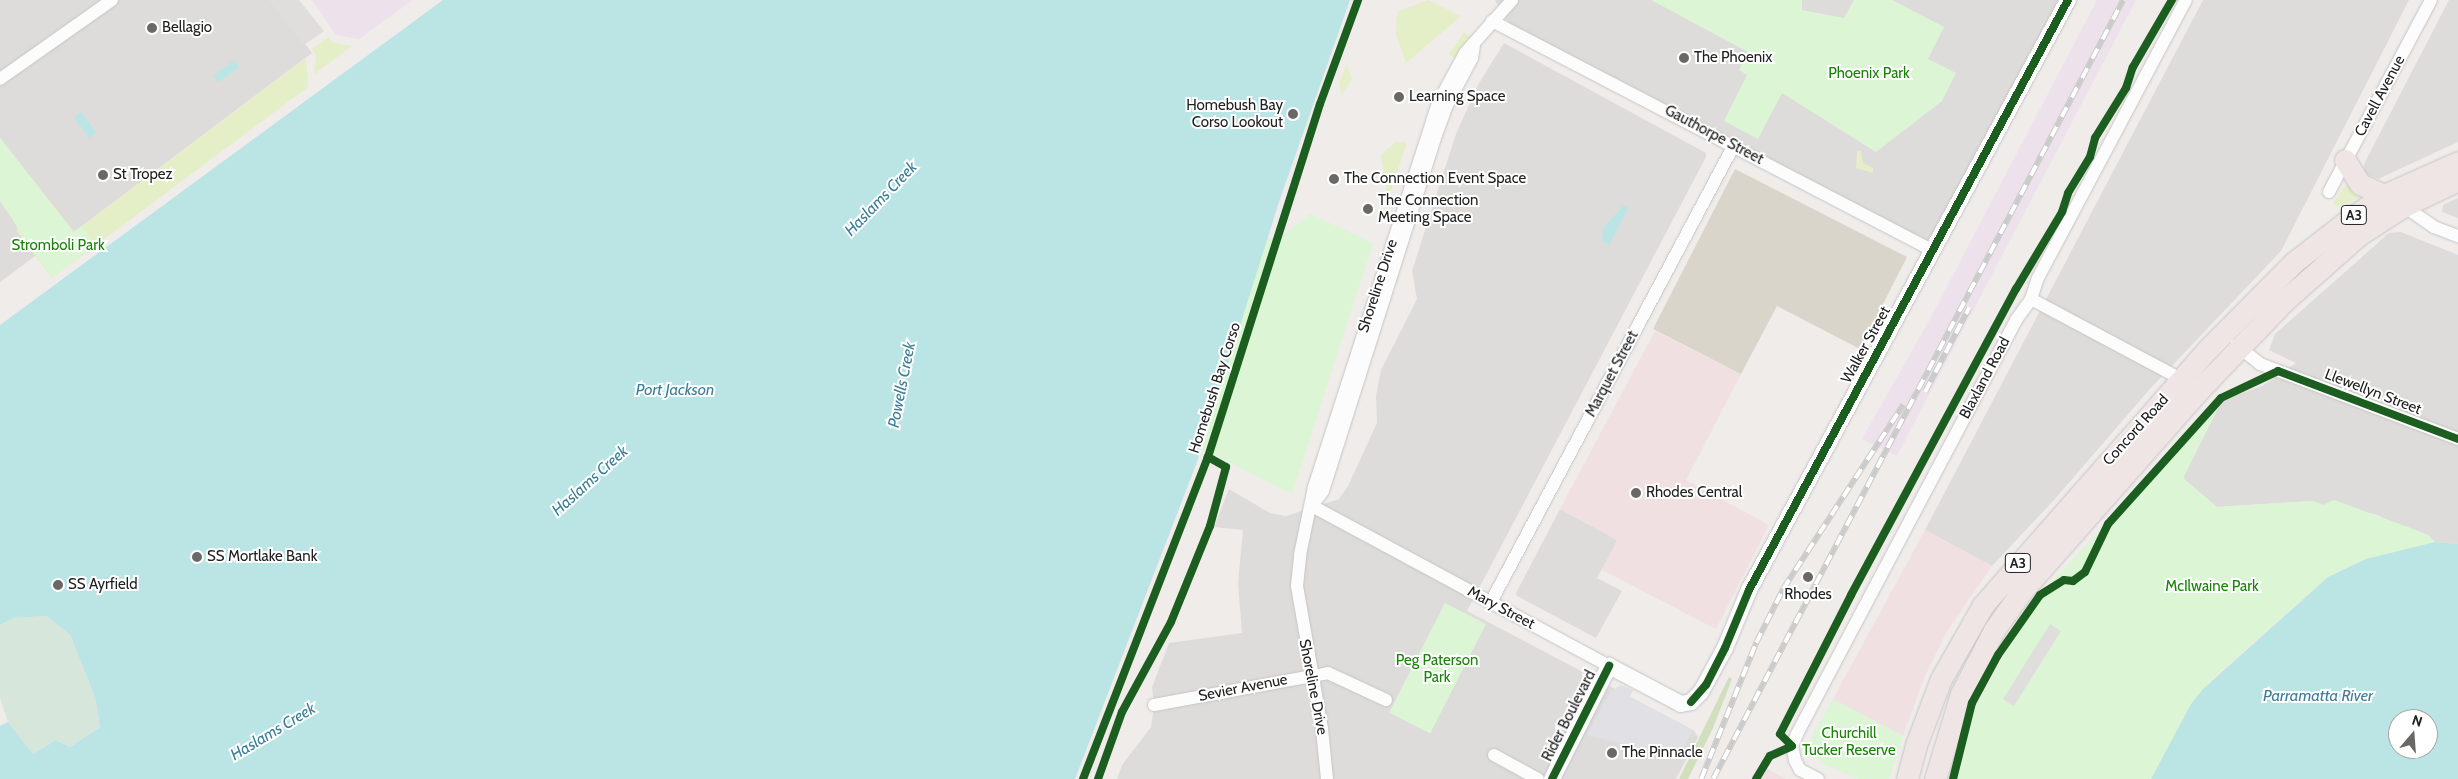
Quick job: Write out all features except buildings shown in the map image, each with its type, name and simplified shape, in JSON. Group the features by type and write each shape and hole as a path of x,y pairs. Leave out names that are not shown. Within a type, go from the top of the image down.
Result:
{"highway":[{"path":"2345,160 2360,184 2384,195"},
{"name":"Concord Road","path":"1935,779 1961,694 1994,630 2021,592 2293,263 2384,195 2458,162"},
{"name":"Concord Road","path":"1908,779 1916,745 1941,679 1983,605 2181,379 2326,262 2404,206 2458,180"}],"street":[{"path":"0,79 112,0"},
{"name":"Shoreline Drive","path":"1327,779 1297,586 1300,555 1312,506 1323,491 1440,123 1472,58 1474,46 1492,21 1512,0"},
{"name":"Walker Street","path":"1691,702 1706,685 1725,648 1749,590 1934,251 2068,0"},
{"name":"Blaxland Road","path":"1818,779 1800,770 1794,760 1792,746 2016,320 2030,299 2038,278 2186,0"},
{"name":"Cavell Avenue","path":"2329,192 2431,0"},
{"name":"Gauthorpe Street","path":"1492,21 1734,145 1934,251"},
{"name":"Marquet Street","path":"1490,602 1734,145"},
{"path":"2404,206 2434,227 2458,236"},
{"path":"2030,299 2181,379"},
{"name":"Llewellyn Street","path":"2230,340 2260,364 2458,439"},
{"name":"Mary Street","path":"1312,506 1679,703 1691,702"},
{"name":"Rider Boulevard","path":"1552,779 1609,666"},
{"name":"Sevier Avenue","path":"1154,705 1312,674 1332,673 1386,700"},
{"path":"1494,755 1538,779"}],"shaded area":[{"path":"0,0 272,0 312,53 74,232 0,138"},
{"path":"269,0 299,0 324,31 304,45"},
{"path":"312,0 413,0 359,39 336,35"},
{"path":"1495,0 2068,0 1934,251 1512,29"},
{"path":"2097,0 2136,0 1897,456 1862,439 1930,319"},
{"path":"2203,0 2409,0 2281,251 2149,390 2054,500 1992,566 1925,530"},
{"path":"2449,0 2458,0 2458,142 2378,179 2365,173 2364,164"},
{"path":"1504,43 1706,153 1706,157 1467,611 1693,730 1698,737 1676,779 1117,779 1122,765 1151,727 1154,705 1152,687 1169,643 1242,633 1238,583 1243,530 1214,527 1229,489 1270,513 1286,516 1339,499 1348,486 1377,423 1376,396 1381,370 1417,299 1412,271 1456,134 1478,85"},
{"path":"1735,169 1907,257 1860,349 1777,306 1741,374 1653,329"},
{"path":"2458,198 2458,218 2442,212 2443,205"},
{"path":"0,201 38,254 0,282"},
{"path":"2401,232 2458,255 2458,544 2435,542 2428,535 2387,521 2378,515 2332,504 2323,505 2313,501 2217,507 2183,478 2222,400 2262,386 2296,363 2269,350 2275,334 2389,233"},
{"name":"Rhodes Central","path":"1655,331 1741,374 1686,480 1769,525 1716,629 1602,570 1617,540 1560,509"},
{"path":"1560,509 1618,540 1597,578 1622,591 1596,638 1517,596 1516,593"},
{"path":"1925,530 1992,566 1946,633 1925,676 1903,736 1833,699"},
{"path":"2050,624 2061,631 2014,706 2003,699"},
{"path":"1620,685 1633,690 1630,697 1693,730 1678,757 1587,735 1610,693"},
{"path":"1765,768 1786,779 1760,779"}],"green space":[{"path":"1428,0 1461,16 1406,63 1396,34 1397,12"},
{"name":"Phoenix Park","path":"1651,0 1802,0 1802,10 1844,18 1854,0 1892,0 1944,27 1928,59 1956,73 1942,101 1876,152 1782,93 1758,139 1724,121 1747,75 1739,70 1748,52"},
{"path":"1464,32 1470,36 1455,58 1449,54"},
{"path":"329,37 333,43 352,46 314,74 316,55 312,49"},
{"path":"306,58 308,87 52,278 17,232 16,209 0,138 74,232"},
{"path":"1346,65 1352,79 1342,94 1339,85"},
{"name":"Stromboli Park","path":"0,138 73,232 82,226 96,245 52,278 0,201"},
{"path":"1395,142 1407,142 1388,200 1381,155"},
{"path":"1857,151 1861,151 1863,163 1873,168 1873,173 1856,168"},
{"path":"2349,181 2365,195 2337,207 2333,203"},
{"path":"1310,214 1373,243 1292,494 1201,448 1267,238 1276,241"},
{"name":"McIlwaine Park","path":"2223,398 2183,478 2216,507 2313,501 2323,505 2334,500 2428,535 2435,542 2362,560 2328,577 2216,675 2191,704 2151,779 1958,779 1966,724 2035,600"},
{"name":"Peg Paterson Park","path":"1445,603 1486,624 1430,733 1389,713"},
{"path":"47,616 70,635 95,697 100,727 70,747 56,740 33,754 8,722 0,698 0,625 13,618"},
{"path":"1729,677 1732,679 1713,728 1688,779 1679,779"},
{"name":"Churchill Tucker Reserve","path":"1833,699 1903,736 1889,779 1859,779 1823,764 1812,750 1812,736"}],"water":[{"name":"Port Jackson","path":"443,0 1350,0 1279,202 1197,462 1075,779 0,779 0,726 8,722 33,754 56,740 70,747 100,727 95,697 70,635 47,616 13,618 0,625 0,325"},
{"path":"234,60 239,67 218,83 213,75"},
{"path":"81,112 97,133 89,138 74,117"},
{"path":"1624,205 1629,207 1609,245 1602,241 1603,228"},
{"name":"Parramatta River","path":"2435,542 2458,544 2458,779 2151,779 2191,704 2203,689 2328,577 2366,559"}],"railway":[{"path":"1713,779 2123,0"},
{"path":"1925,392 1969,308"},
{"path":"1701,779 1756,643 1783,589 1903,405"}],"cycle path":[{"name":"Homebush Bay Corso","path":"1083,779 1208,457 1320,104 1358,0"},
{"path":"1691,702 1706,685 1725,648 1749,590 2068,0"},
{"path":"1756,779 1770,756 1792,746 1780,734 1851,595 2016,289 2062,212 2068,193 2090,157 2095,138 2126,88 2133,67 2172,0"},
{"path":"1953,779 1972,703 1998,655 2040,595 2064,580 2073,581 2085,572 2108,524 2221,398 2278,371 2458,439"},
{"name":"Homebush Bay Corso","path":"1098,779 1122,712 1171,622 1210,526 1226,467 1208,457"},
{"path":"1552,779 1609,666"}],"place":[{"name":"Bellagio","path":"152,28"},
{"name":"The Phoenix","path":"1684,58"},
{"name":"Learning Space","path":"1399,97"},
{"name":"Homebush Bay Corso Lookout","path":"1293,114"},
{"name":"St Tropez","path":"103,175"},
{"name":"The Connection Event Space","path":"1334,179"},
{"name":"The Connection Meeting Space","path":"1368,209"},
{"name":"Rhodes Central","path":"1636,493"},
{"name":"SS Mortlake Bank","path":"197,557"},
{"name":"Rhodes","path":"1808,577"},
{"name":"SS Ayrfield","path":"58,585"},
{"name":"The Pinnacle","path":"1612,753"}],"water label":[{"name":"Haslams Creek","path":"881,199"},
{"name":"Powells Creek","path":"902,385"},
{"name":"Haslams Creek","path":"590,481"},
{"name":"Haslams Creek","path":"273,732"}]}
